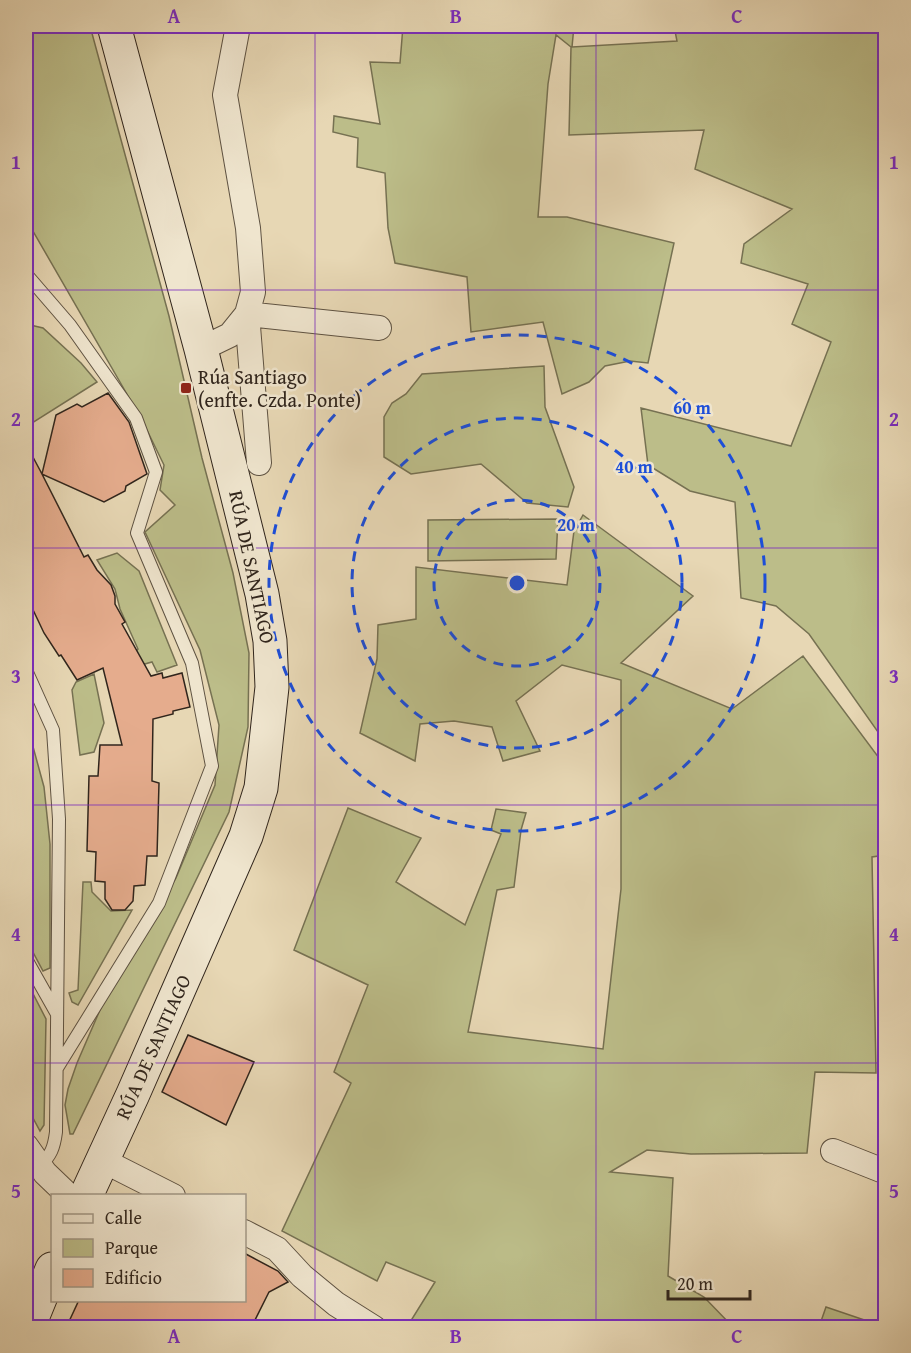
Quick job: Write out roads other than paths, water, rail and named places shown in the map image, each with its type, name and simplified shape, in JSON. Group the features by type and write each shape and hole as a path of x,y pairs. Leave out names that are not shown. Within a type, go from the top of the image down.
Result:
{"street":[{"name":"RÚA DE SANTIAGO","path":"87,1194 246,837 261,788 272,687 270,641 262,594 201,350 114,26"},
{"path":"238,26 225,95 248,228 253,292 248,314 259,463"},
{"path":"201,350 230,335 248,314"},
{"path":"248,314 379,328"},
{"path":"26,1146 52,1181 67,1194"},
{"path":"833,1151 885,1172"},
{"path":"102,1160 169,1194"},
{"path":"246,1233 277,1249 302,1276 336,1304 374,1328"},
{"path":"28,1328 51,1271"}],"lane":[{"path":"26,274 70,326 136,418 156,472 137,533 192,663 212,766 159,903 57,1068"},
{"path":"26,670 53,730 59,819 56,1132 54,1149 40,1166"},
{"path":"26,959 58,1016"}],"place":[{"name":"Rúa Santiago (enfte. Czda. Ponte)","path":"186,388"}]}
